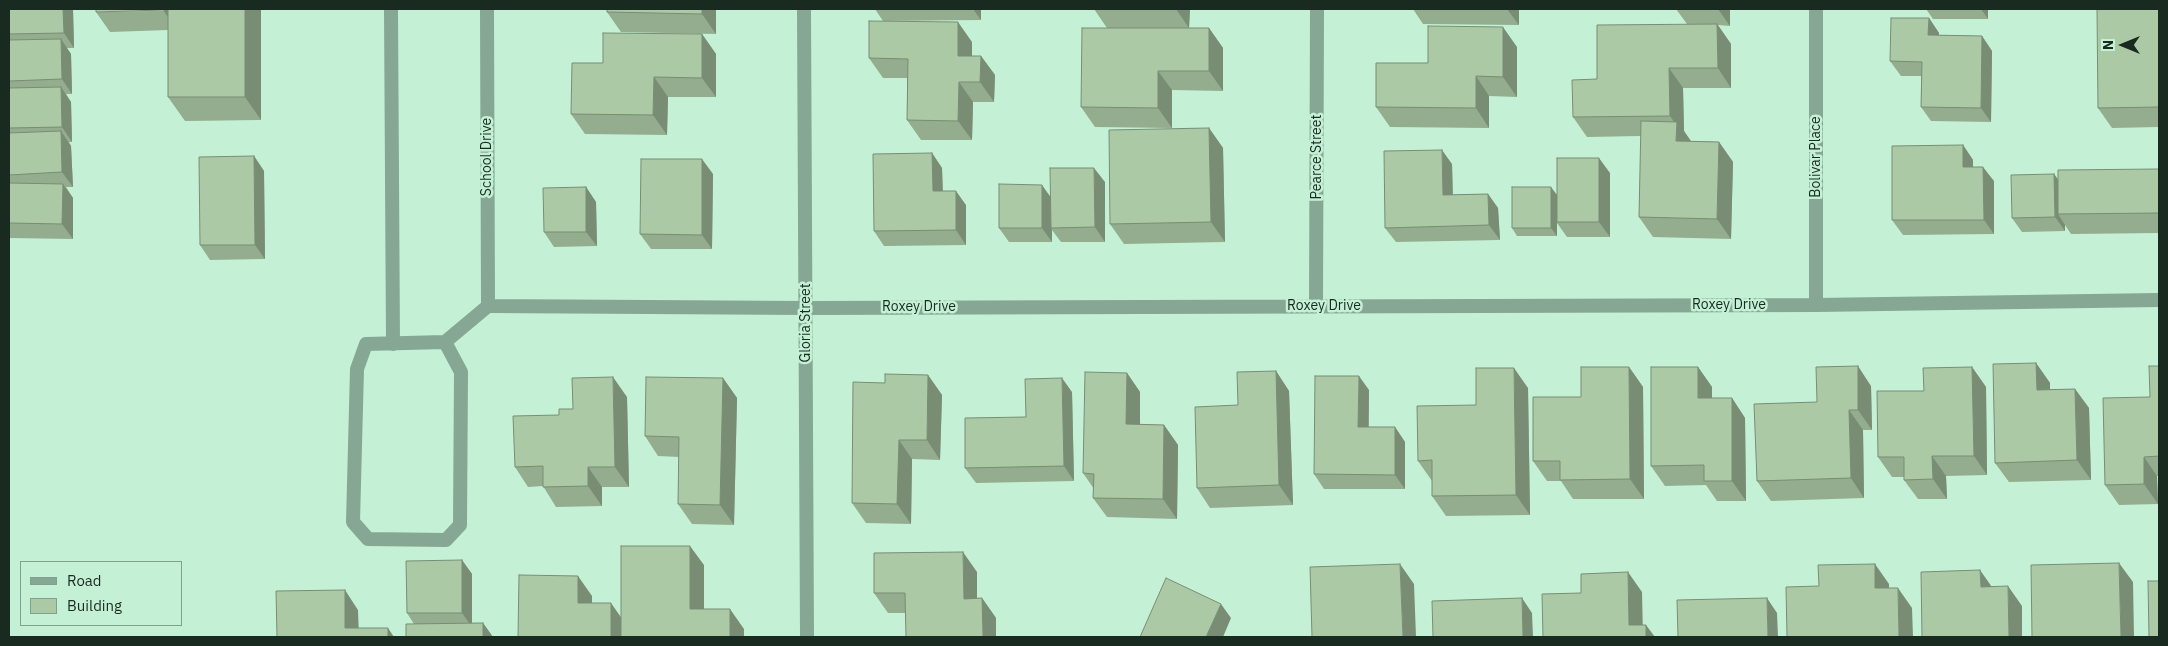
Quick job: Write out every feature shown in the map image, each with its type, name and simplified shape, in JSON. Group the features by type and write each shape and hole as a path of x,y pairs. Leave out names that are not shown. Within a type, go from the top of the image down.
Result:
{"street":[{"path":"391,9 393,344"},
{"name":"School Drive","path":"487,9 488,306"},
{"name":"Gloria Street","path":"804,9 807,637"},
{"name":"Pearce Street","path":"1316,306 1317,9"},
{"name":"Bolivar Place","path":"1816,9 1816,305"},
{"name":"Roxey Drive","path":"488,306 806,308 1816,305 2159,300"},
{"path":"445,342 461,372 460,525 446,540 368,539 353,522 356,369 366,344 445,342 488,306"}],"building":[{"path":"9,9 63,9 64,33 9,34"},
{"path":"96,9 163,9 163,10 96,12"},
{"path":"168,9 245,9 245,97 168,97"},
{"path":"607,9 702,9 702,14 607,12"},
{"path":"2097,9 2159,9 2159,107 2098,108"},
{"path":"1891,18 1929,18 1928,35 1982,36 1981,108 1921,107 1922,62 1890,61"},
{"path":"869,21 958,22 958,56 981,56 980,82 959,82 958,121 907,120 908,59 869,58"},
{"path":"1717,24 1718,68 1669,68 1670,116 1573,117 1572,80 1597,79 1597,25"},
{"path":"1428,26 1503,27 1503,77 1476,76 1476,108 1376,107 1376,63 1428,63"},
{"path":"1082,28 1209,28 1209,71 1158,71 1158,108 1081,107"},
{"path":"603,33 702,34 702,78 654,77 653,115 571,114 572,63 603,63"},
{"path":"61,39 62,79 9,81 9,40"},
{"path":"61,87 62,127 9,128 9,88"},
{"path":"1641,121 1677,122 1676,141 1719,142 1717,219 1639,217"},
{"path":"1209,128 1211,222 1110,224 1109,130"},
{"path":"61,131 62,172 9,175 9,133"},
{"path":"1963,145 1963,167 1983,167 1984,220 1892,220 1892,146"},
{"path":"1442,150 1443,195 1488,194 1489,225 1385,228 1384,151"},
{"path":"932,153 933,191 956,191 956,230 874,231 873,154"},
{"path":"254,156 255,245 200,245 199,157"},
{"path":"1557,158 1599,158 1599,222 1557,222"},
{"path":"641,159 702,159 702,235 640,234"},
{"path":"1050,168 1094,168 1095,227 1051,228"},
{"path":"2159,169 2159,213 2058,214 2058,170"},
{"path":"2054,174 2055,217 2012,218 2011,175"},
{"path":"9,183 63,184 62,224 9,223"},
{"path":"999,184 1042,185 1042,228 999,228"},
{"path":"586,187 586,232 544,232 543,188"},
{"path":"1512,187 1551,187 1551,228 1512,228"},
{"path":"2036,363 2037,390 2075,389 2077,460 1995,463 1993,364"},
{"path":"1858,366 1858,410 1849,410 1851,478 1757,481 1754,404 1817,402 1816,367"},
{"path":"2149,366 2159,366 2159,456 2144,457 2144,484 2105,485 2103,398 2150,397"},
{"path":"1581,367 1629,367 1630,479 1560,480 1560,461 1533,461 1533,397 1581,397"},
{"path":"1651,367 1698,367 1698,398 1732,398 1732,481 1704,481 1704,465 1651,466"},
{"path":"1972,367 1974,456 1932,456 1933,479 1904,480 1904,457 1878,457 1877,391 1924,391 1923,368"},
{"path":"1476,368 1514,368 1516,495 1432,496 1432,460 1418,461 1417,406 1476,405"},
{"path":"1276,371 1279,485 1197,488 1195,407 1238,405 1237,372"},
{"path":"1085,372 1127,373 1126,424 1164,425 1163,499 1093,498 1094,474 1083,473"},
{"path":"885,374 928,375 927,440 899,440 897,504 852,503 853,382 885,383"},
{"path":"1315,376 1359,376 1358,427 1395,427 1395,475 1314,474"},
{"path":"613,377 615,467 588,467 588,486 543,487 543,466 515,467 513,416 559,415 559,409 573,409 572,378"},
{"path":"646,377 723,378 720,505 678,504 679,437 645,436"},
{"path":"1062,378 1064,466 965,468 965,418 1026,417 1025,379"},
{"path":"621,546 690,546 690,609 730,609 730,637 621,637"},
{"path":"963,552 964,599 982,598 983,637 906,637 905,593 874,593 874,553"},
{"path":"462,560 462,613 407,613 406,561"},
{"path":"2119,563 2121,637 2032,637 2031,565"},
{"path":"1400,564 1403,637 1312,637 1310,567"},
{"path":"1875,564 1875,588 1898,588 1899,637 1787,637 1786,587 1819,586 1818,565"},
{"path":"1980,570 1981,587 2008,586 2009,637 1922,637 1921,572"},
{"path":"1628,572 1629,625 1646,625 1646,637 1543,637 1542,594 1581,593 1581,574"},
{"path":"519,575 578,576 578,603 611,603 611,637 518,637"},
{"path":"1166,578 1221,604 1206,637 1140,637"},
{"path":"2148,581 2159,581 2159,637 2149,637"},
{"path":"345,590 345,628 388,628 388,637 277,637 276,591"},
{"path":"1522,598 1523,637 1433,637 1432,601"},
{"path":"1767,598 1768,637 1678,637 1677,600"},
{"path":"483,623 483,637 406,637 406,624"}]}
